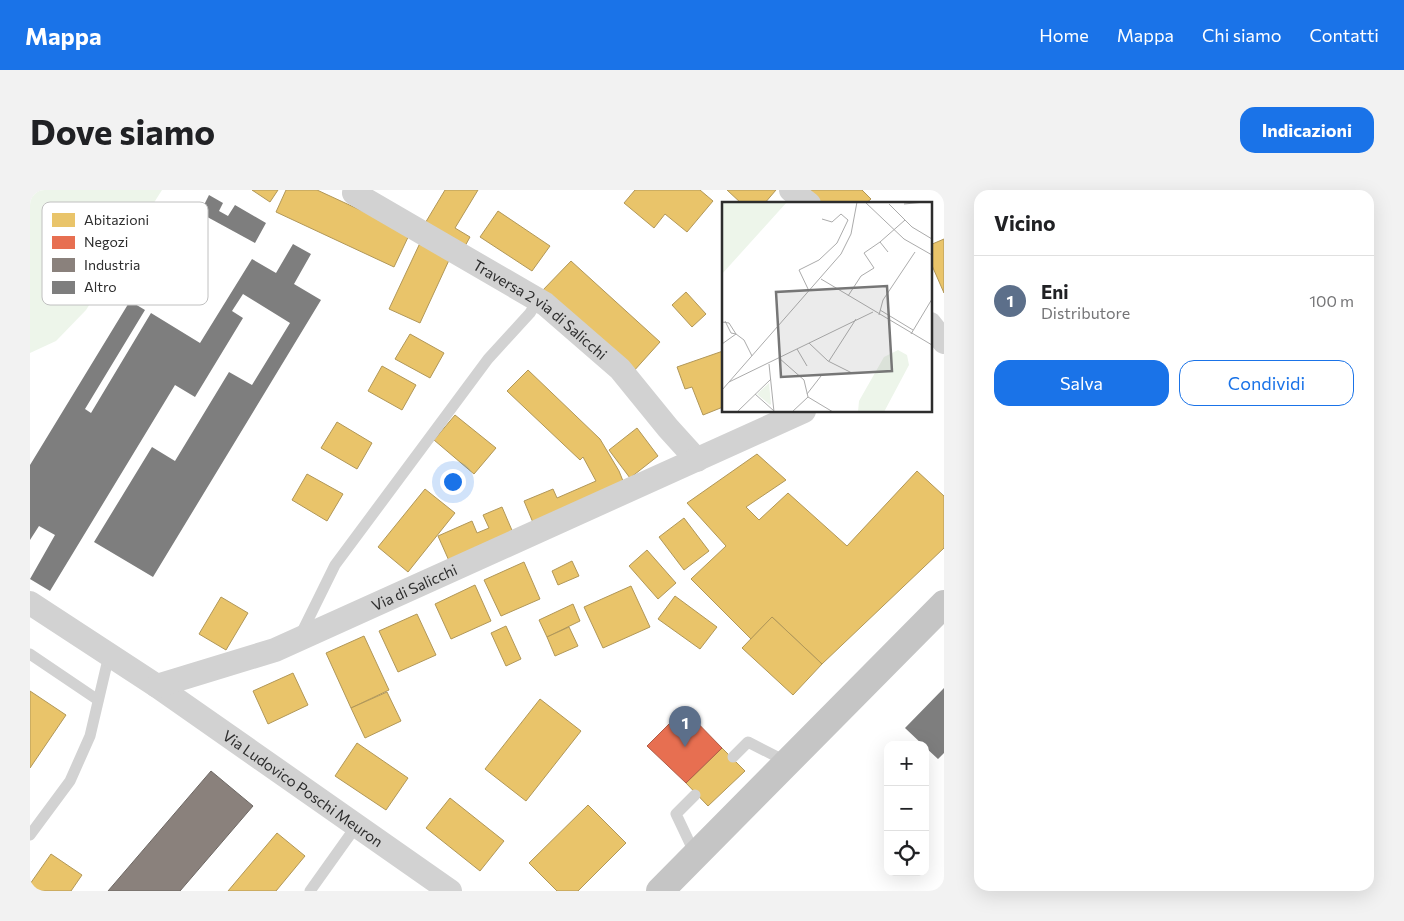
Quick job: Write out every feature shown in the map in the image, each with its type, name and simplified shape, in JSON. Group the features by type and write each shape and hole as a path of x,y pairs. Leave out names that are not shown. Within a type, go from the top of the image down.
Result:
{"main road":[{"path":"668,888 696,855 944,604"}],"street":[{"path":"791,190 806,202"},
{"name":"Traversa 2 via di Salicchi","path":"354,193 545,304 620,369 697,460"},
{"path":"932,327 944,342"},
{"path":"932,353 944,348"},
{"name":"Via di Salicchi","path":"157,686 275,650 801,412"},
{"path":"30,603 157,686"},
{"name":"Via Ludovico Poschi Meuron","path":"157,686 450,891"}],"lane":[{"path":"298,640 335,566 488,359 530,313 538,300"},
{"path":"30,654 98,700"},
{"path":"30,834 70,781 90,736 109,655"},
{"path":"733,757 748,742 788,762"},
{"path":"695,795 676,814 696,855"},
{"path":"310,891 357,825"}],"shaded area":[{"path":"30,190 162,190 154,202 42,202 42,305 89,305 56,341 30,353"}],"building: Abitazioni":[{"path":"252,190 278,190 270,202"},
{"path":"286,190 317,190 410,233 394,267 276,212"},
{"path":"445,190 478,190 455,228 470,237 464,248 424,225"},
{"path":"635,190 700,190 713,201 687,232 665,214 654,228 624,203"},
{"path":"727,190 776,190 766,202 740,202"},
{"path":"801,190 862,190 871,199 867,202 816,202"},
{"path":"498,211 550,246 532,271 480,237"},
{"path":"944,239 944,293 932,266 932,244"},
{"path":"420,243 450,258 420,323 389,309"},
{"path":"571,261 660,342 632,373 542,291"},
{"path":"686,292 706,314 692,327 672,305"},
{"path":"410,334 444,353 430,378 395,359"},
{"path":"722,351 722,407 703,415 692,387 685,389 677,367"},
{"path":"382,366 416,385 402,410 368,391"},
{"path":"528,370 600,439 619,471 625,486 534,525 524,501 553,489 557,498 596,481 583,457 580,460 507,391"},
{"path":"455,415 496,448 474,474 434,440"},
{"path":"337,422 372,443 357,469 321,448"},
{"path":"637,428 658,456 630,478 609,450"},
{"path":"757,454 786,480 746,507 759,520 788,493 847,546 917,471 944,496 944,548 822,664 772,617 751,639 691,579 726,546 687,503"},
{"path":"307,474 343,494 327,521 292,500"},
{"path":"425,489 455,513 408,572 378,547"},
{"path":"502,507 514,535 450,563 438,536 472,521 477,533 489,528 483,515"},
{"path":"684,518 709,551 684,570 659,537"},
{"path":"647,550 676,583 658,599 629,566"},
{"path":"572,561 579,576 558,585 552,571"},
{"path":"524,562 540,599 501,616 484,580"},
{"path":"475,585 491,621 451,639 435,604"},
{"path":"631,586 650,627 603,648 584,607"},
{"path":"675,596 717,627 700,649 658,619"},
{"path":"221,597 248,613 226,650 199,634"},
{"path":"573,604 580,621 547,637 539,620"},
{"path":"417,614 436,655 398,672 379,631"},
{"path":"772,617 822,664 793,695 742,648"},
{"path":"506,626 521,659 506,666 491,633"},
{"path":"569,627 578,646 555,656 547,637"},
{"path":"364,636 389,690 351,708 326,653"},
{"path":"293,673 308,705 268,724 253,691"},
{"path":"30,691 66,715 30,768"},
{"path":"387,692 401,721 365,738 351,708"},
{"path":"540,699 581,731 526,801 485,769"},
{"path":"357,743 408,778 386,810 335,776"},
{"path":"722,748 745,771 708,806 686,783"},
{"path":"450,798 504,841 480,871 426,828"},
{"path":"588,805 626,843 578,891 557,891 529,863"},
{"path":"277,833 305,856 276,891 228,891"},
{"path":"51,854 82,875 71,891 30,891 30,884"}],"building: Negozi":[{"path":"684,709 722,748 686,783 647,746"}],"building: Industria":[{"path":"211,771 253,806 180,891 108,891"}],"building: Altro":[{"path":"209,195 223,203 219,211 228,216 235,205 266,223 255,243 208,217 208,202 206,202"},
{"path":"293,244 311,254 294,284 321,300 153,577 94,542 152,447 175,461 229,372 252,385 290,323 243,294 232,311 243,318 195,397 175,385 50,591 30,579 55,535 39,526 30,540 30,465 128,305 137,305 145,310 85,409 91,413 151,313 200,343 252,259 276,273"},
{"path":"944,688 944,753 938,759 929,751 929,741 919,741 905,728"}],"place":[{"name":"Eni","path":"685,747"}]}
